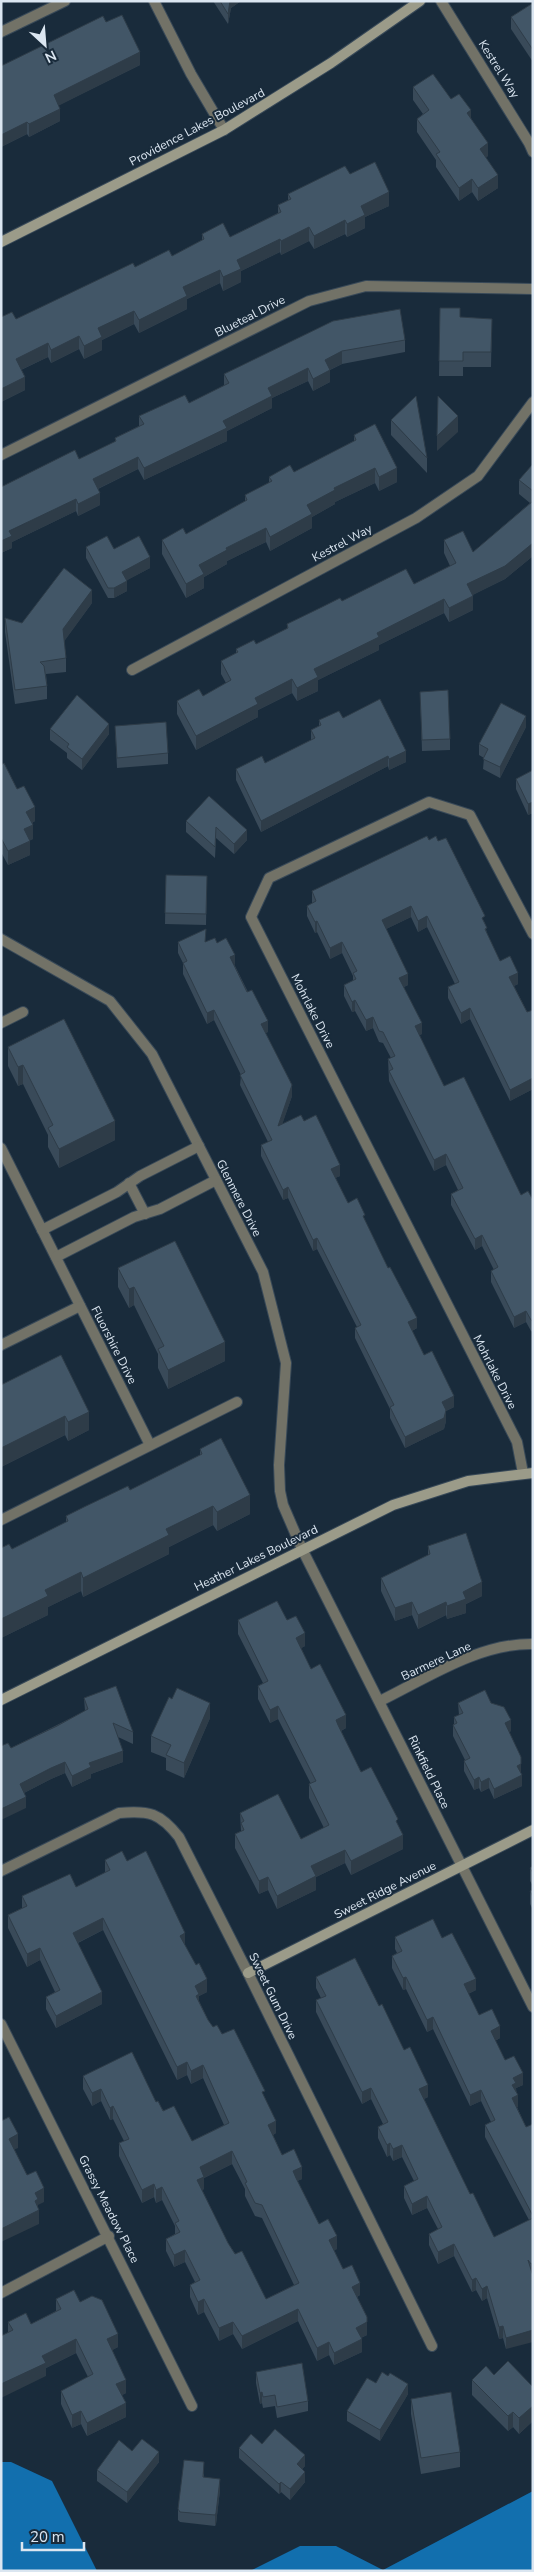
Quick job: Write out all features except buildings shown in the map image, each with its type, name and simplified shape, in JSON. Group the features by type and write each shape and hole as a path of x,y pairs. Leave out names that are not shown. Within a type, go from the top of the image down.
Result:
{"street":[{"path":"1,32 65,1"},
{"path":"154,1 191,74 224,130"},
{"name":"Providence Lakes Boulevard","path":"1,242 224,130 331,64 420,1"},
{"name":"Kestrel Way","path":"441,1 530,143 533,152"},
{"name":"Blueteal Drive","path":"1,455 309,301 366,286 533,289"},
{"name":"Kestrel Way","path":"132,670 416,518 478,476 533,402"},
{"name":"Mohrlake Drive","path":"528,1473 517,1442 251,918 269,878 429,802 470,815 533,934"},
{"name":"Glenmere Drive","path":"1,939 110,1001 152,1054 262,1272 286,1363 279,1465 280,1491 302,1548"},
{"path":"1,1023 23,1012"},
{"path":"42,1230 117,1192 140,1176 198,1146"},
{"name":"Fluorshire Drive","path":"1,1148 150,1445"},
{"path":"56,1257 145,1214 160,1209 216,1180"},
{"path":"129,1184 145,1214"},
{"path":"1,1345 80,1306"},
{"path":"1,1520 237,1402"},
{"name":"Heather Lakes Boulevard","path":"1,1700 302,1548 393,1505 419,1495 475,1480 528,1473"},
{"name":"Rinkfield Place","path":"302,1548 533,2007"},
{"name":"Barmere Lane","path":"380,1701 462,1661 494,1649 533,1644"},
{"name":"Sweet Gum Drive","path":"1,1872 119,1813 138,1811 154,1814 168,1823 179,1838 248,1973 432,2346"},
{"name":"Sweet Ridge Avenue","path":"248,1973 533,1830"},
{"name":"Grassy Meadow Place","path":"1,2024 109,2236 192,2406"},
{"path":"1,2293 109,2236"}],"water":[{"path":"1,2462 11,2462 52,2481 97,2571 1,2571"},
{"path":"533,2491 533,2571 250,2571 300,2546 336,2546 383,2570"}]}
